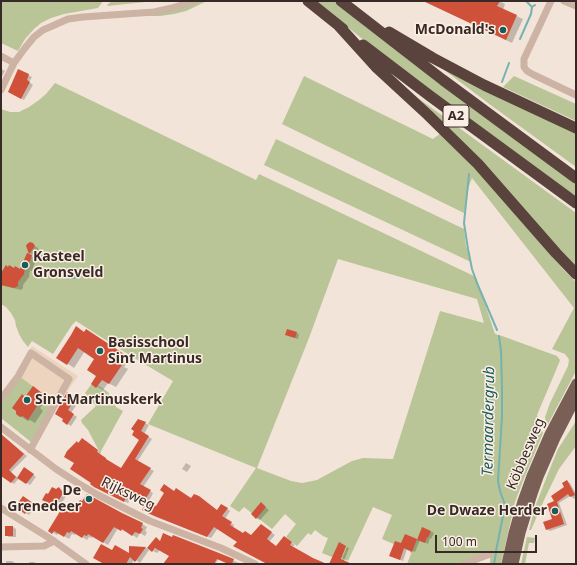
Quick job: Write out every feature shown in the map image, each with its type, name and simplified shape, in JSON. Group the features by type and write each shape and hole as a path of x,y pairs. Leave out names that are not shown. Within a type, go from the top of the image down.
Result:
{"highway":[{"name":"A2","path":"308,1 430,96 576,203"},
{"name":"A2","path":"341,1 443,80 576,178"},
{"name":"A2","path":"354,12 433,58 484,85 576,128"},
{"name":"A2","path":"339,26 377,68 478,164 556,254 576,274"}],"main road":[{"name":"Köbbesweg","path":"514,564 521,533 552,436 576,383"},
{"name":"Köbbesweg","path":"506,564 526,488 538,458 576,399"}],"street":[{"path":"1,90 14,63 30,42 39,33 50,27 68,19 96,15 145,13 172,8 194,1"},
{"path":"551,1 524,59 524,67 527,71 534,75 576,95"},
{"path":"564,1 576,6"},
{"path":"1,56 14,63"},
{"path":"1,399 19,375 31,353 69,379 30,450"},
{"name":"Rijksweg","path":"1,427 30,450 76,482 98,495 150,521 221,548 255,564"},
{"path":"1,508 54,541 86,564"},
{"path":"1,547 44,546 54,541"},
{"path":"464,564 490,554"}],"green space":[{"path":"1,1 103,1 98,8 64,14 41,23 25,39 18,51 1,43"},
{"path":"112,1 155,1 107,6"},
{"path":"189,1 207,1 186,11 174,14 160,16 133,16"},
{"path":"315,1 334,1 366,27 576,183 576,196 530,165 375,49"},
{"path":"431,60 576,130 576,167 492,106"},
{"path":"304,76 433,139 441,133 517,215 576,282 576,371 547,426 545,417 568,366 569,360 565,354 552,349 574,308 472,178 464,213 282,124"},
{"path":"514,76 576,104 576,121 503,87"},
{"path":"398,81 418,98 576,213 576,271"},
{"path":"55,83 256,180 259,174 476,277 495,334 557,356 560,360 559,363 537,415 543,433 515,502 501,564 490,564 490,551 459,564 407,564 411,554 410,551 382,539 392,515 373,507 348,561 322,553 328,538 315,530 311,535 308,533 297,546 286,537 296,524 285,514 272,529 244,507 239,512 230,506 256,468 148,424 173,381 76,321 53,354 32,341 28,347 19,334 15,320 11,313 1,304 1,109 10,112 19,112 29,107 46,94","holes":["338,259 477,299 484,323 440,311 393,459 363,458 352,461 317,480 302,483 291,481 257,468 309,338"]},
{"path":"276,139 464,229 466,246 471,262 264,165"},
{"path":"21,376 54,402 31,442 1,418 1,404"},
{"path":"93,382 108,392 116,407 123,411 100,453 81,420 96,406 85,393"},
{"path":"576,421 576,446 559,469 531,530 529,530 535,507 558,449"},
{"path":"527,537 535,538 534,543 529,543 525,564 521,564"}],"shaded area":[{"path":"32,346 78,376 58,405 15,373"}],"water":[{"path":"77,267 80,268 80,278 73,279 70,278 69,271 70,268"}],"building":[{"path":"423,1 500,1 497,6 517,15 506,40"},
{"path":"18,69 29,74 27,80 30,82 21,99 8,92"},
{"path":"30,242 35,246 29,254 26,246"},
{"name":"Kasteel Gronsveld","path":"27,253 32,255 27,269 25,268 24,274 18,282 18,286 14,288 1,285 1,273 6,265 14,268 15,266 20,269"},
{"path":"76,326 84,332 86,329 124,354 118,363 122,365 109,384 102,380 96,388 91,384 96,376 87,370 94,359 78,348 67,365 56,358"},
{"path":"287,329 297,332 295,338 285,335"},
{"name":"Sint-Martinuskerk","path":"33,386 42,393 34,403 37,406 28,420 23,416 20,417 16,414 16,411 12,408 22,394 25,397"},
{"path":"67,392 76,398 68,410 74,414 67,425 62,421 63,419 55,414"},
{"path":"138,419 146,422 141,431 149,436 135,459 151,468 140,484 151,490 143,503 128,494 124,502 94,487 90,484 91,483 70,469 74,463 64,457 67,451 82,438 98,450 97,452 106,459 121,468 139,440 132,435 134,431 131,429"},
{"path":"1,434 24,454 9,470 16,477 11,483 1,476"},
{"path":"24,467 34,474 26,484 17,478"},
{"name":"De Dwaze Herder","path":"567,480 575,495 570,497 568,494 557,502 564,524 546,530 543,522 552,519 547,504 554,501 551,496 564,487 562,483"},
{"path":"164,484 174,491 176,488 191,498 194,494 199,496 217,510 221,504 228,508 222,516 232,522 230,525 243,533 245,531 251,535 261,524 272,532 267,539 276,546 284,536 292,542 290,545 327,564 267,564 233,546 237,542 214,527 207,537 142,510 147,501 156,506 164,493 160,490"},
{"path":"52,487 56,489 59,487 63,493 55,507 42,500"},
{"path":"87,494 143,523 141,528 143,529 140,534 135,532 132,536 122,529 121,531 114,527 103,543 88,534 87,536 84,535 82,538 71,531 70,533 67,532 64,537 54,531 52,534 48,531 62,508 68,512 71,508 73,510 80,500 82,501"},
{"path":"23,496 33,503 25,514 15,507"},
{"path":"261,502 266,507 256,519 251,514"},
{"path":"5,526 13,526 13,536 5,536"},
{"path":"422,527 431,531 425,543 417,540"},
{"path":"163,533 172,537 173,535 234,559 232,564 225,564 226,563 217,559 214,564 163,564 169,556 155,548 152,552 147,548 156,537 160,541"},
{"path":"405,534 417,539 412,552 404,548 400,560 389,556 395,541 401,543"},
{"path":"339,542 346,546 341,559 352,564 329,564"},
{"path":"101,544 112,550 115,545 129,553 129,546 146,547 135,562 130,557 126,564 104,564 93,558"}],"waterway":[{"path":"526,1 532,7"},
{"name":"Termaardergrub","path":"520,39 531,14 532,7 535,5"},
{"name":"Termaardergrub","path":"502,82 509,63"},
{"name":"Termaardergrub","path":"469,174 464,223 468,249 472,269 477,283 497,330"},
{"name":"Termaardergrub","path":"496,551 505,506 498,481 502,416 501,351 499,336"},
{"name":"Termaardergrub","path":"494,564 496,553"}],"place":[{"name":"McDonald's","path":"503,30"},
{"name":"Kasteel Gronsveld","path":"25,265"},
{"name":"Basisschool Sint Martinus","path":"100,351"},
{"name":"Sint-Martinuskerk","path":"27,400"},
{"name":"De Grenedeer","path":"89,499"},
{"name":"De Dwaze Herder","path":"555,511"}]}
